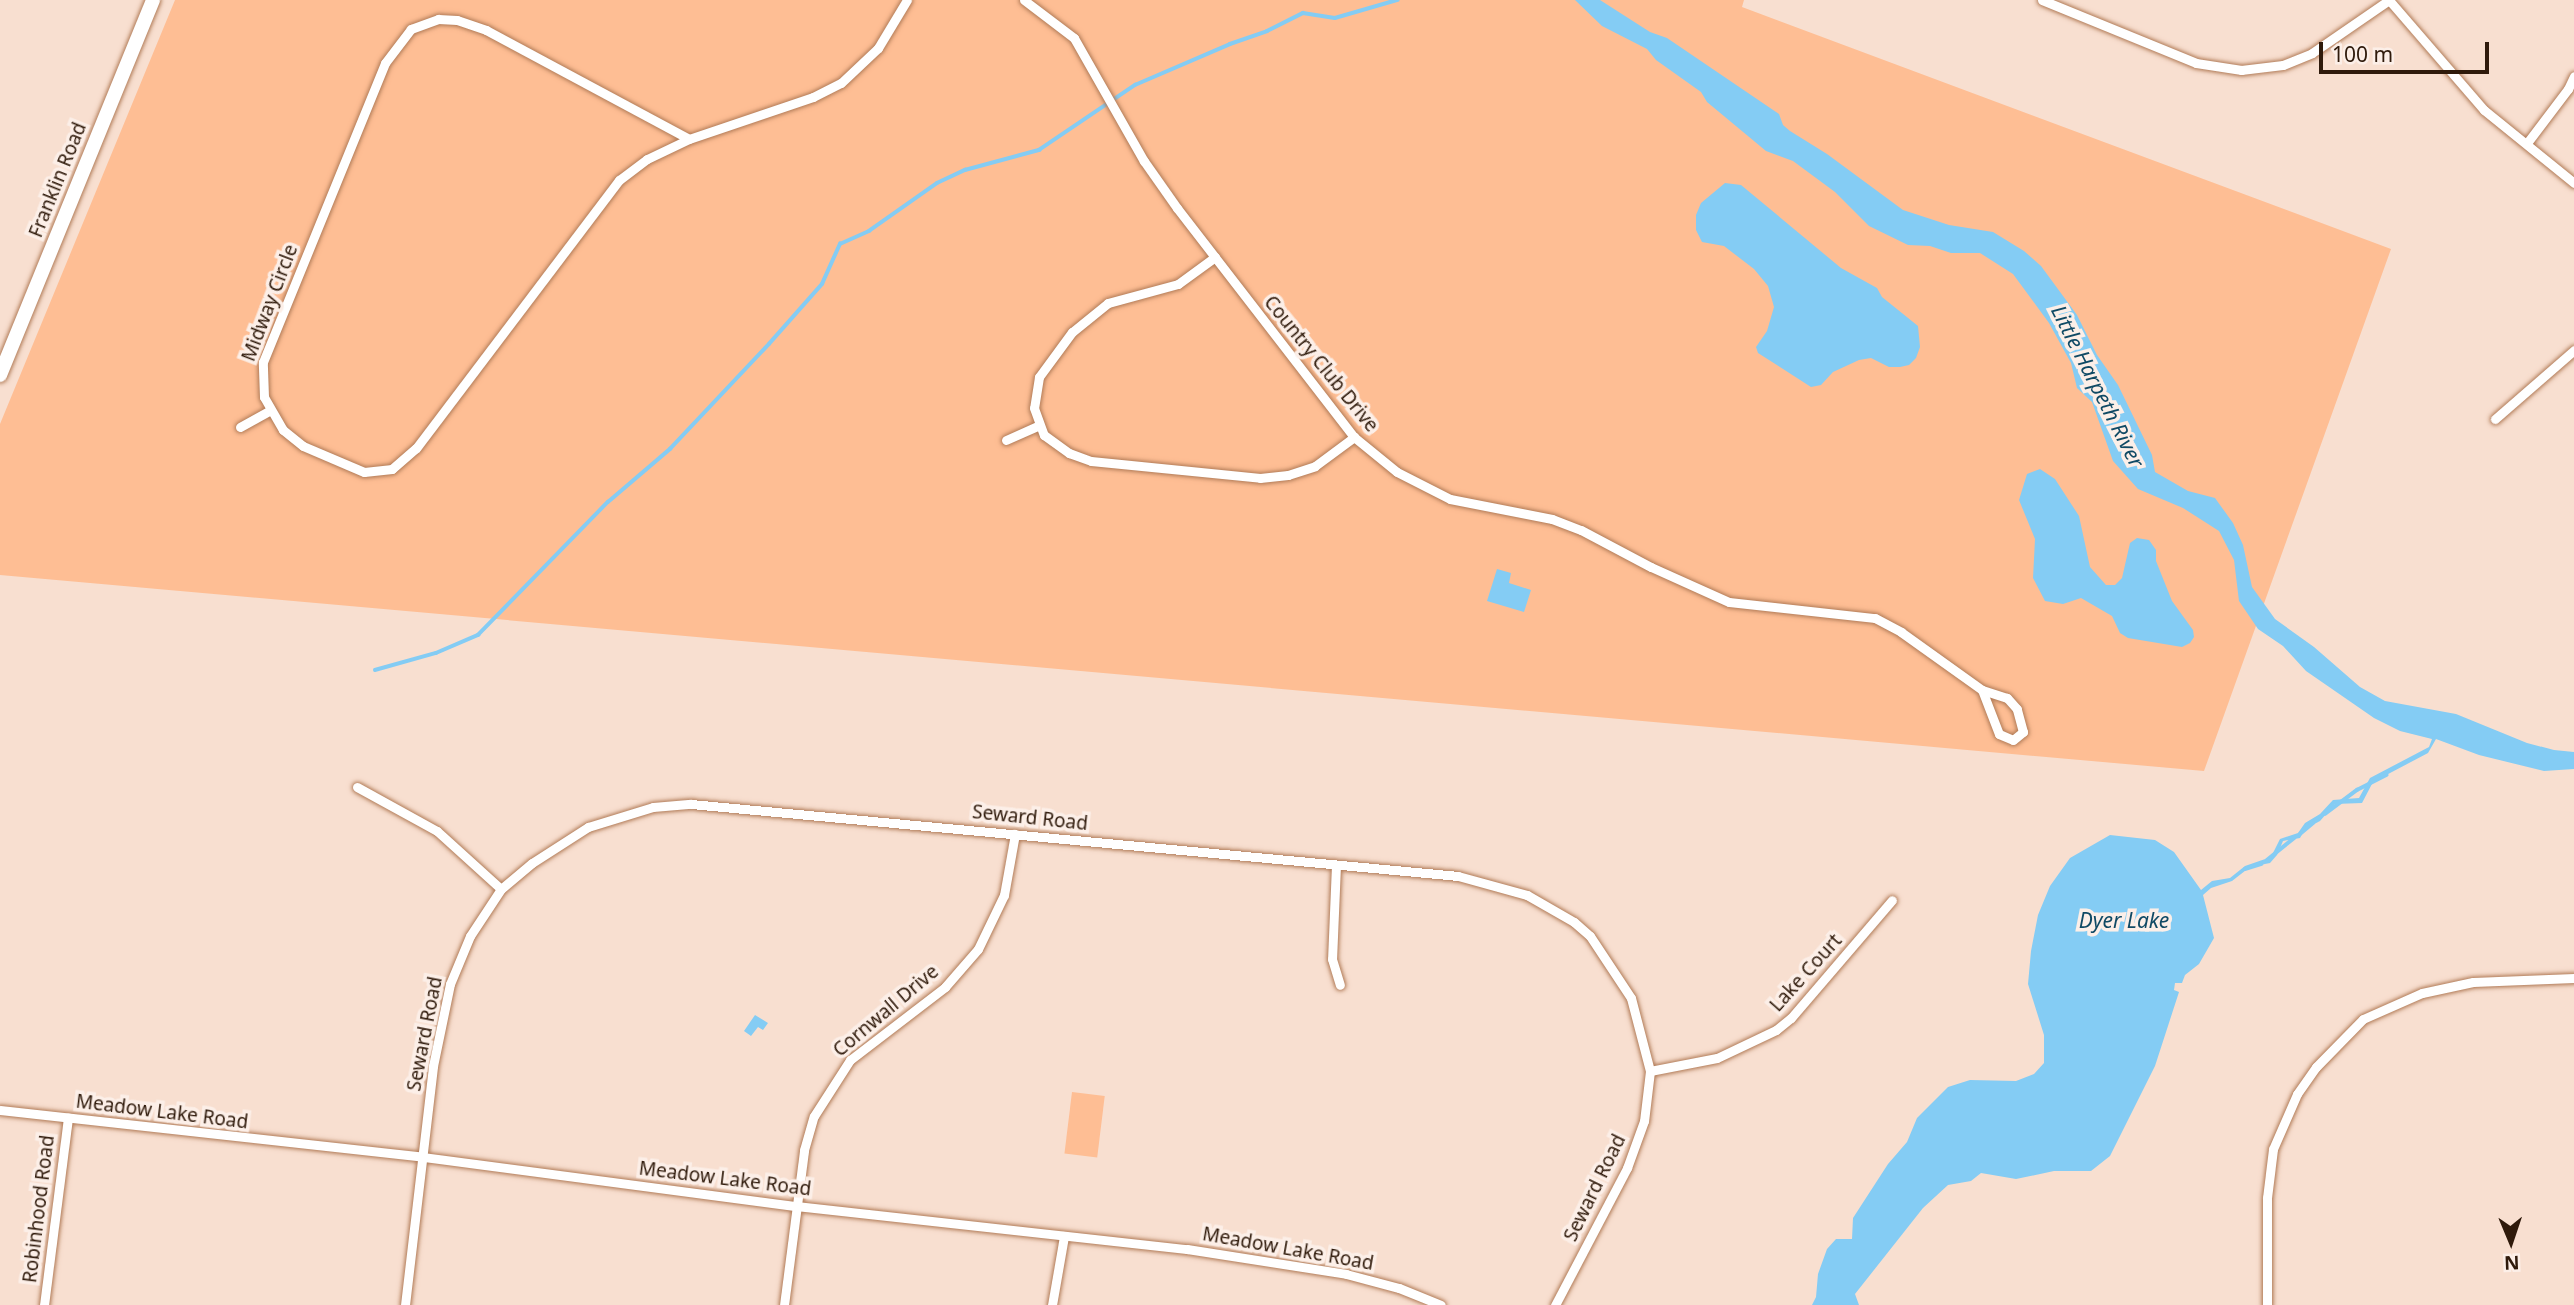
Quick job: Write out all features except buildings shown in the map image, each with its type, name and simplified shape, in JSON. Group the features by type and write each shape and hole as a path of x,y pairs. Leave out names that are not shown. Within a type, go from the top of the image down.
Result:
{"main road":[{"name":"Franklin Road","path":"0,375 153,0"}],"street":[{"name":"Midway Circle","path":"690,139 477,26 438,19 411,29 385,63 269,342 261,379 270,411 293,439 344,465 373,473 398,465 425,436 619,180 647,159 690,139 813,97 841,83 878,48 907,0"},
{"name":"Country Club Drive","path":"1024,0 1065,29 1103,85 1152,173 1354,437 1397,472 1433,492 1463,503 1552,519 1581,530 1651,567 1729,602 1875,618 1901,632 1982,690 2007,698 2017,709 2023,732 2013,740 1999,734 1982,690"},
{"path":"2042,0 2196,63 2241,70 2283,65 2312,53 2389,0 2484,110 2574,183"},
{"path":"2527,143 2568,89 2574,76"},
{"path":"1215,257 1178,284 1124,296 1108,303 1084,320 1051,356 1039,377 1034,408 1039,425 1049,440 1091,461 1260,478 1288,475 1315,466 1354,437"},
{"path":"2495,419 2574,351"},
{"path":"240,427 270,411"},
{"path":"1006,440 1039,425"},
{"path":"357,787 437,831 501,889"},
{"name":"Seward Road","path":"405,1305 433,1066 450,984 470,936 501,889 532,863 588,827 653,807 691,804 1458,876 1527,895 1574,922 1590,936 1631,998 1650,1071 1644,1121 1628,1168 1555,1305"},
{"name":"Cornwall Drive","path":"784,1305 804,1150 814,1116 850,1060 945,987 978,949 1004,895 1015,834"},
{"path":"1336,865 1332,959 1340,985"},
{"name":"Lake Court","path":"1650,1071 1717,1058 1776,1030 1791,1018 1892,901"},
{"path":"2267,1305 2267,1198 2273,1149 2297,1094 2316,1067 2363,1019 2422,993 2473,982 2574,978"},
{"name":"Meadow Lake Road","path":"0,1110 423,1157 796,1206 1280,1262 1399,1287 1422,1301 1441,1305"},
{"name":"Robinhood Road","path":"44,1305 68,1118"},
{"path":"1052,1305 1064,1236"}],"shaded area":[{"path":"175,0 1744,0 1742,7 2391,249 2204,771 0,575 0,424"},
{"path":"1072,1092 1105,1096 1097,1158 1064,1154"}],"water":[{"name":"Dyer Lake","path":"1575,0 1600,0 1650,32 1667,38 1779,114 1783,125 1790,131 1827,154 1903,210 1949,225 1993,232 2024,251 2041,266 2077,315 2097,355 2118,385 2152,455 2155,472 2188,491 2215,498 2233,523 2243,545 2252,587 2275,619 2314,647 2360,687 2385,701 2456,714 2527,743 2574,752 2574,769 2544,771 2479,755 2436,739 2428,753 2373,782 2362,803 2335,804 2320,821 2305,829 2300,838 2283,841 2270,863 2250,867 2232,881 2211,888 2203,895 2214,938 2199,964 2185,975 2182,983 2175,983 2174,990 2179,992 2155,1066 2110,1156 2091,1171 2054,1171 2016,1179 1981,1173 1971,1181 1948,1185 1923,1208 1855,1294 1859,1305 1812,1305 1816,1297 1818,1274 1827,1249 1836,1239 1852,1239 1853,1218 1888,1164 1907,1142 1917,1118 1948,1087 1970,1080 2016,1081 2034,1074 2044,1063 2044,1035 2028,984 2031,951 2038,915 2050,886 2070,858 2110,835 2155,840 2174,852 2201,890 2212,881 2230,878 2245,866 2271,857 2280,839 2298,833 2305,823 2320,814 2333,800 2359,798 2370,778 2429,747 2432,739 2400,731 2374,718 2306,671 2283,646 2258,629 2239,601 2234,560 2219,531 2183,508 2138,489 2113,461 2092,402 2077,388 2071,363 2049,323 2013,274 1980,253 1951,253 1930,246 1908,245 1869,226 1835,192 1793,161 1766,151 1707,102 1701,92 1656,60 1647,49 1602,26"},
{"path":"1725,183 1741,185 1841,268 1877,288 1882,297 1918,326 1920,347 1916,358 1909,365 1900,367 1889,367 1871,358 1859,360 1833,372 1821,385 1811,387 1758,353 1756,347 1767,331 1774,307 1768,286 1754,269 1724,246 1702,242 1696,230 1696,215 1701,203"},
{"path":"2040,469 2055,479 2079,516 2090,567 2106,585 2115,585 2122,578 2130,543 2137,538 2149,540 2156,550 2156,561 2172,601 2193,630 2194,637 2190,643 2182,647 2128,638 2120,633 2112,616 2081,598 2063,604 2045,601 2033,578 2035,539 2019,500 2027,474"},
{"path":"1497,569 1511,573 1509,583 1531,590 1524,612 1487,601"},
{"path":"755,1015 768,1023 763,1030 758,1027 751,1036 744,1031"}],"waterway":[{"path":"375,670 436,653 478,635 608,502 670,449 769,344 822,284 840,244 869,231 937,183 965,170 1039,150 1135,85 1267,31 1303,13 1335,18 1397,0"},
{"path":"2325,814 2357,790 2386,775"},
{"path":"2300,834 2313,823"},
{"path":"2267,860 2294,838"},
{"path":"2245,869 2261,864"}],"water label":[{"name":"Little Harpeth River","path":"2098,386"}]}
